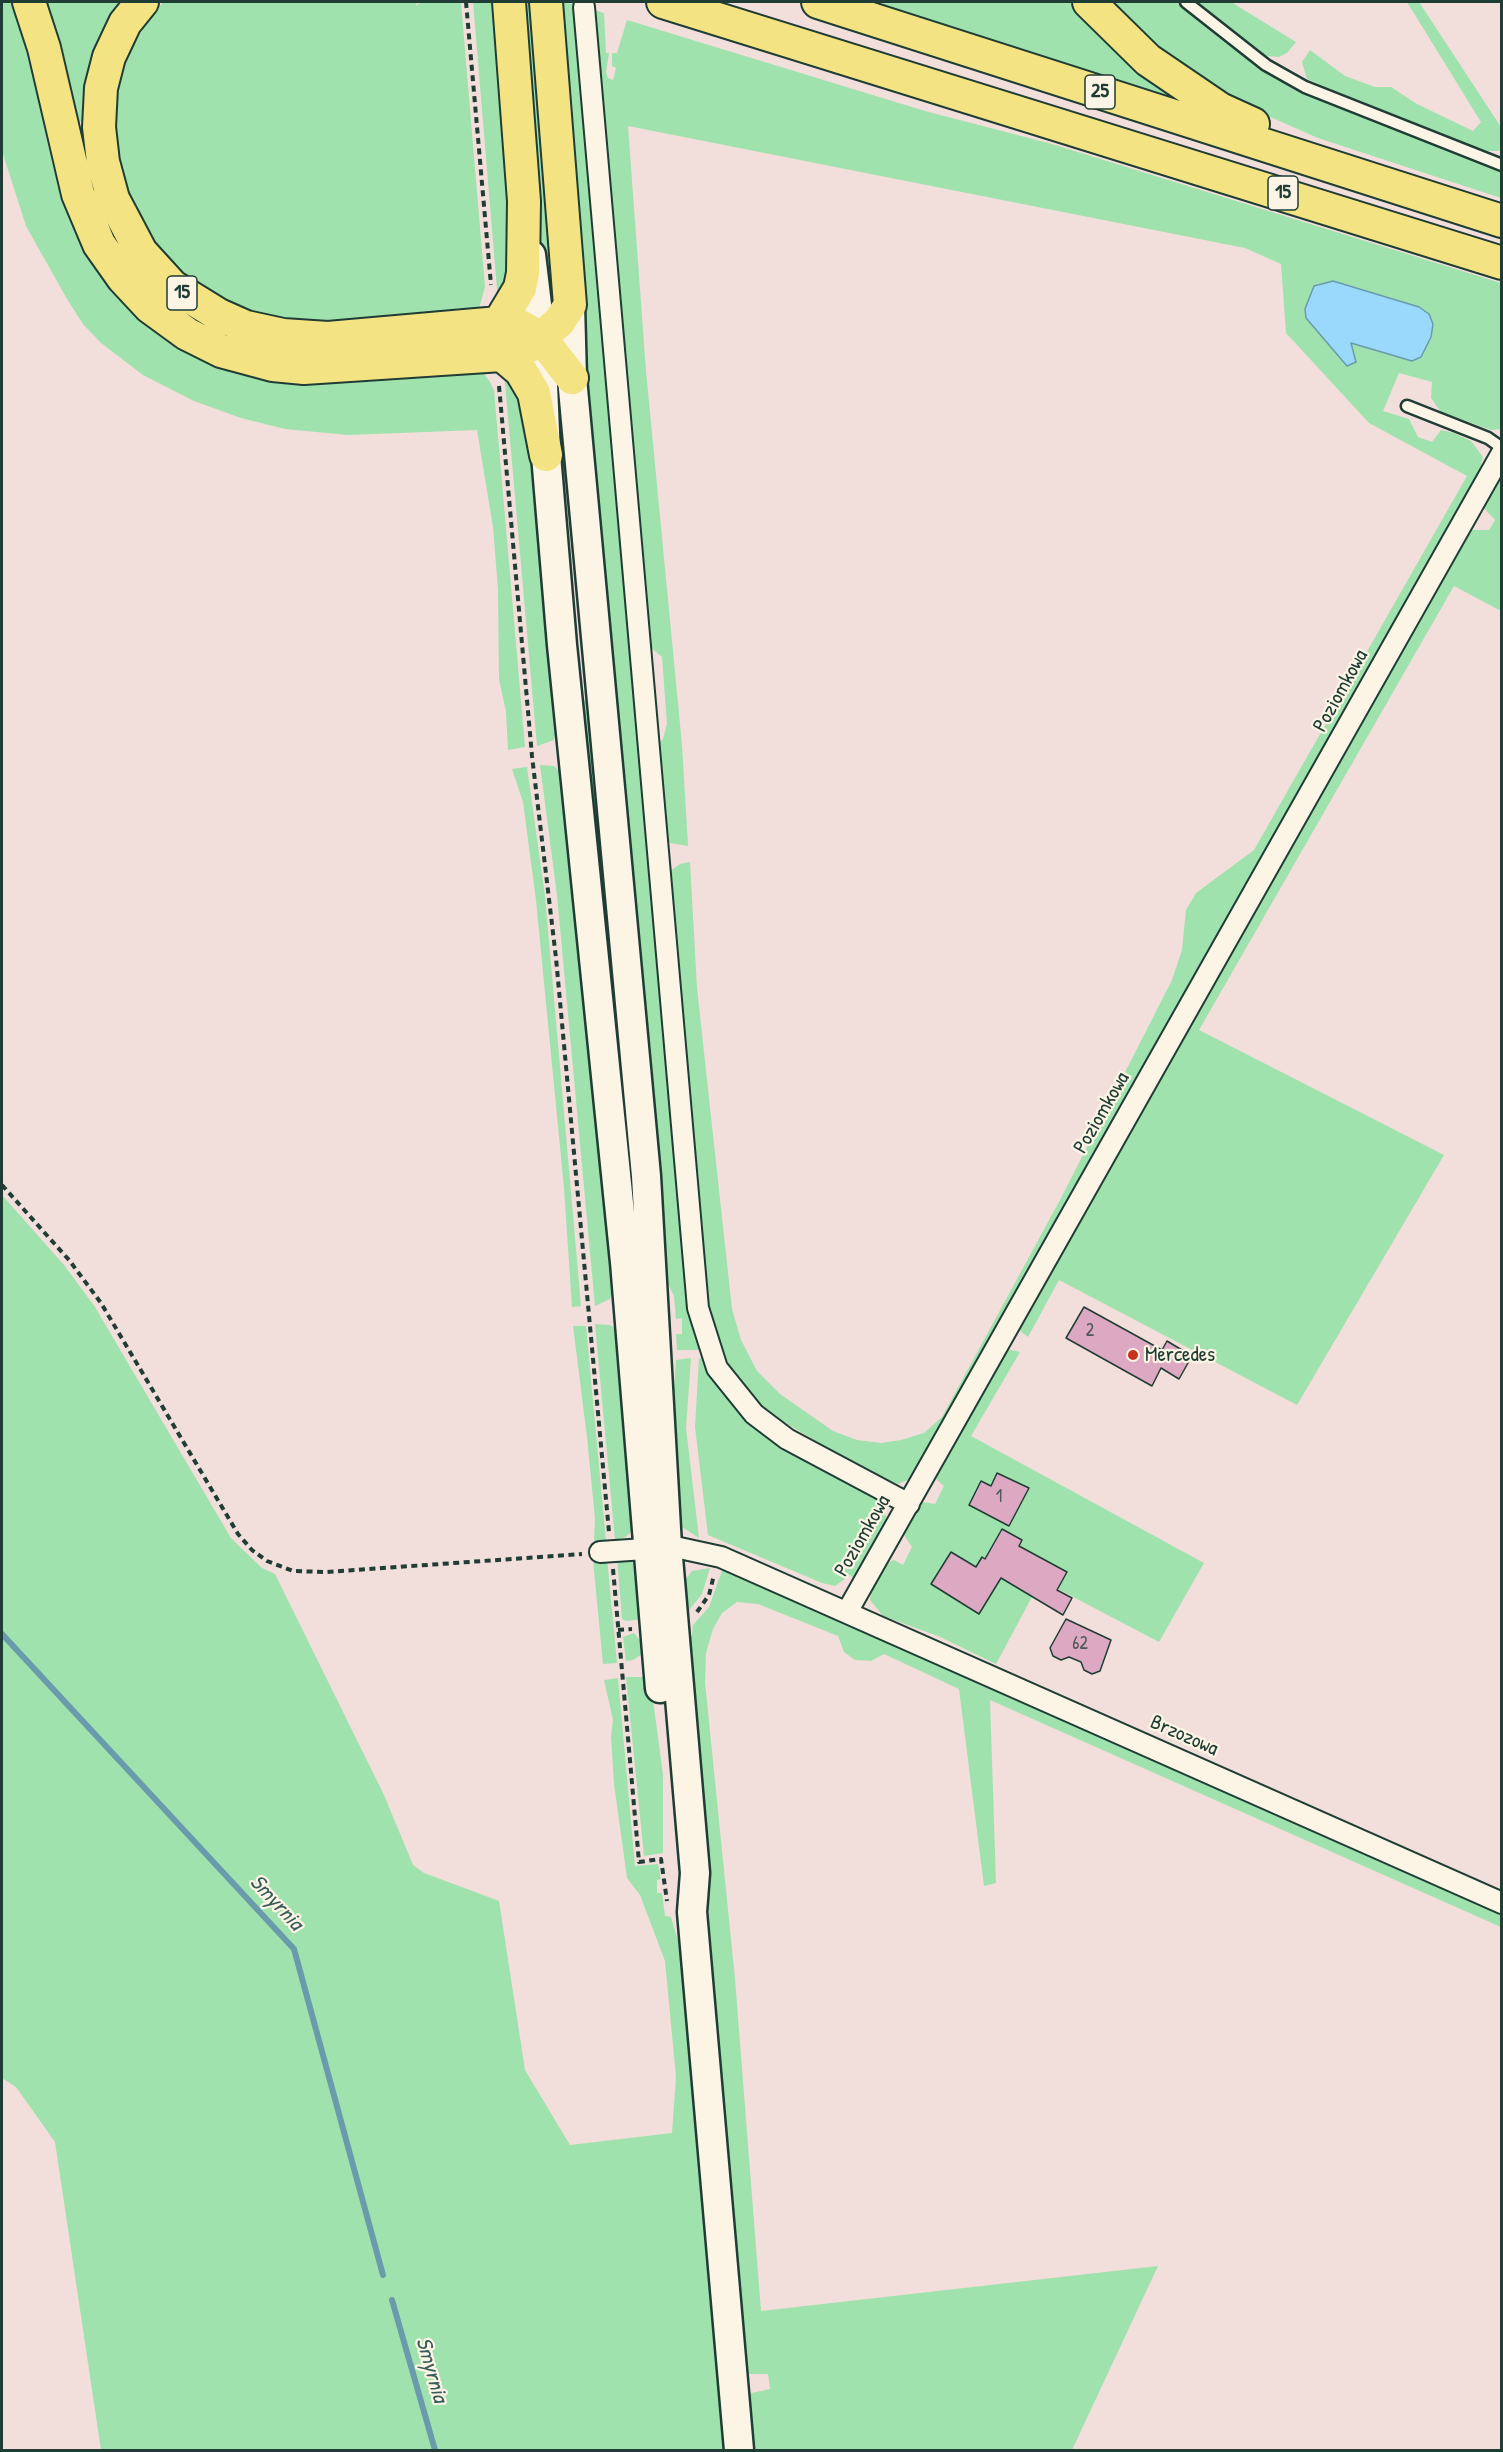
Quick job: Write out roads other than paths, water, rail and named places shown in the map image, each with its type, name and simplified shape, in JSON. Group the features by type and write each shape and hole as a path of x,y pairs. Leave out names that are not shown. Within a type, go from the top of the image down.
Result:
{"main road":[{"path":"29,2 44,48 78,194 99,244 123,278 150,307 187,334 221,351 273,364 304,368 496,355 520,351 541,338 559,322 570,305"},
{"name":"15","path":"142,2 125,23 109,57 101,88 100,139 103,162 113,200 141,252 172,286 219,315 246,327 283,335 328,338 494,324"},
{"path":"509,2 524,201 541,338 546,455 562,645 625,1262 657,1547"},
{"path":"546,2 570,305 572,378 645,1176 657,1547 653,1627 682,1875 680,1908 739,2451"},
{"name":"15","path":"663,2 1502,263"},
{"name":"25","path":"818,2 1382,183"},
{"name":"15","path":"1089,2 1148,60 1221,109 1354,165 1382,183 1502,220"},
{"path":"494,324 520,288 523,273 524,201"},
{"path":"494,324 520,326 541,338 572,378"},
{"path":"496,355 521,371 534,393 546,455"}],"street":[{"path":"584,7 698,1308 717,1368 754,1414 787,1439 909,1504"},
{"name":"Poziomkowa","path":"606,1550 657,1547 691,1549 721,1557 847,1612 1502,451"},
{"name":"Brzozowa","path":"847,1612 1502,1903"}],"lane":[{"path":"1186,2 1266,64 1296,82 1502,165"},
{"path":"1407,406 1488,438 1502,451"}],"water":[{"path":"1333,281 1419,307 1429,314 1433,324 1431,337 1421,357 1412,361 1351,343 1356,362 1347,366 1306,318 1305,309 1314,286"}],"waterway":[{"name":"Smyrnia","path":"2,1634 294,1949 383,2275"},
{"name":"Smyrnia","path":"392,2300 435,2450"}],"place":[{"name":"Mercedes","path":"1133,1355"}]}
